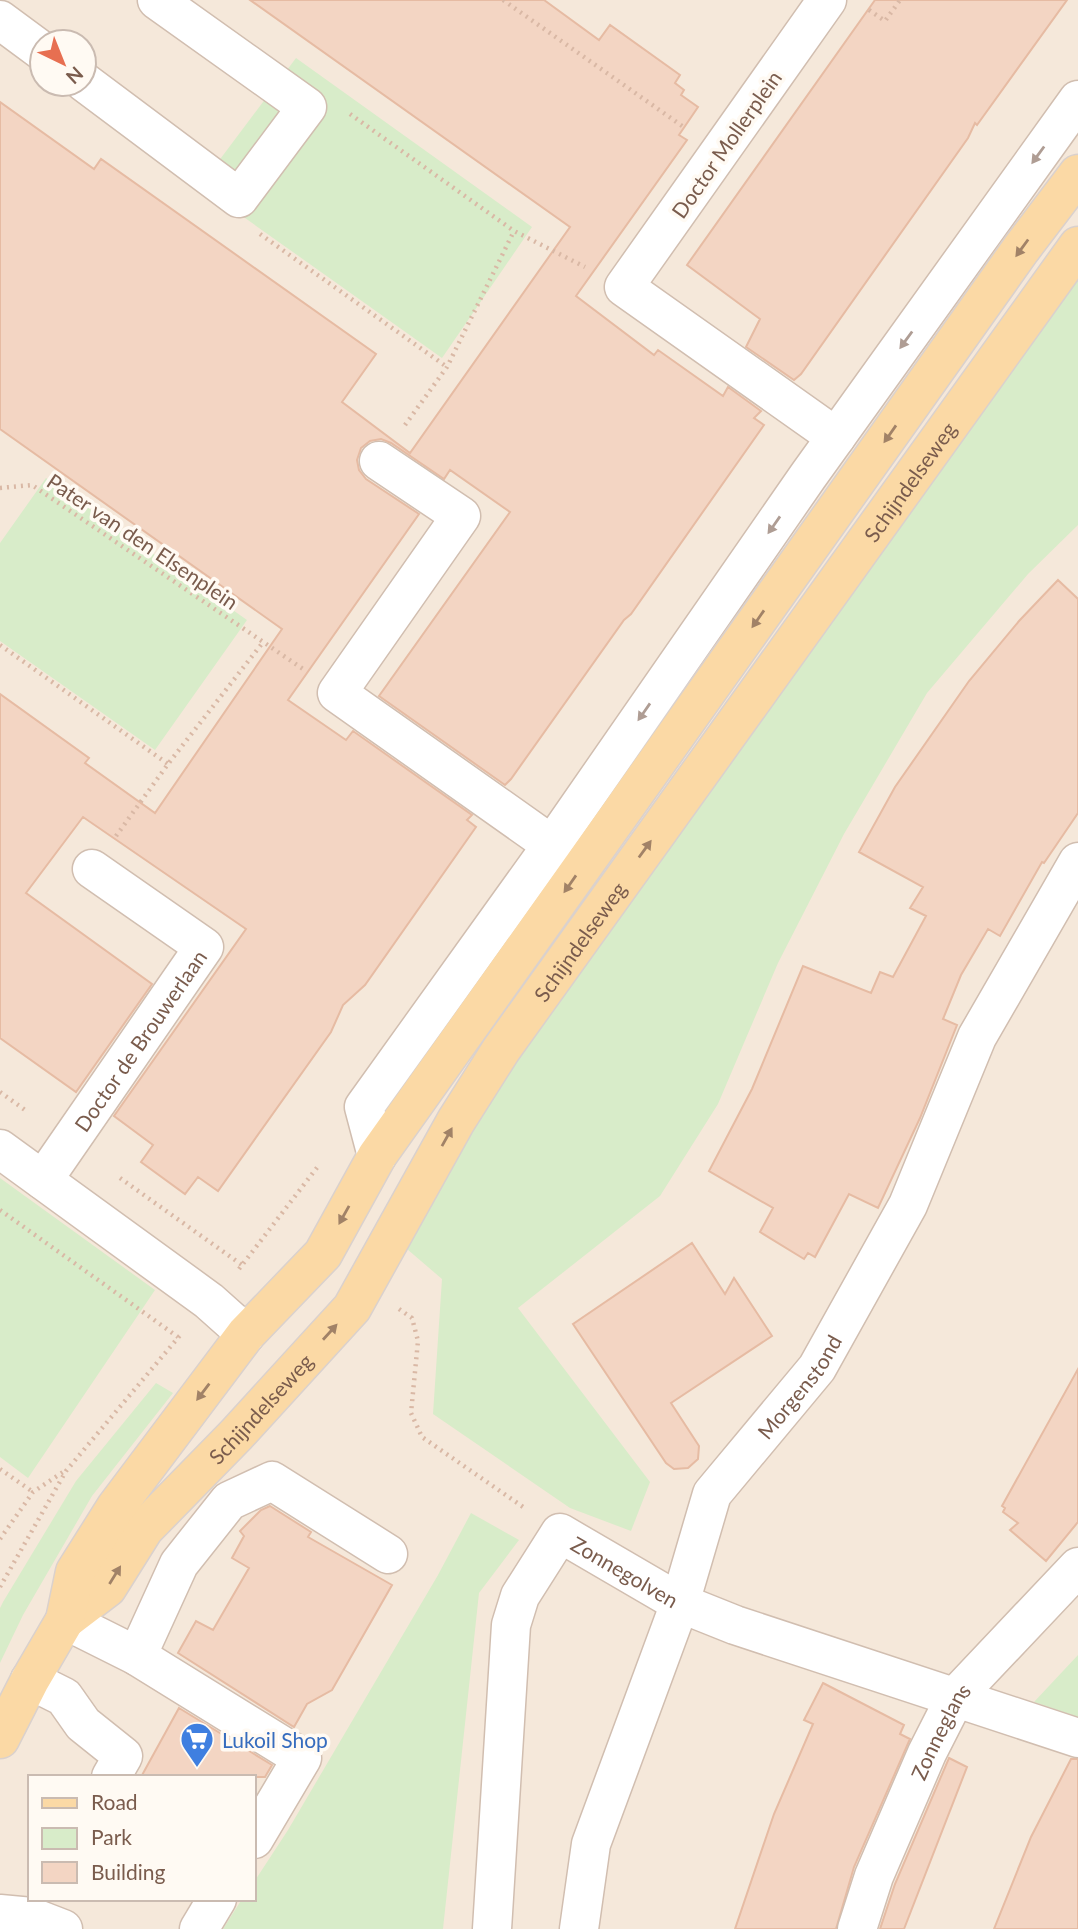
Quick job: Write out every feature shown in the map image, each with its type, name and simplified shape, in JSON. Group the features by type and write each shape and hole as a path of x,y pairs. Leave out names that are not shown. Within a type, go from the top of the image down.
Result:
{"main road":[{"name":"Schijndelseweg","path":"0,1739 65,1620 75,1572 116,1507 246,1334 323,1254 377,1156 1021,249 1078,174"},
{"name":"Schijndelseweg","path":"65,1620 107,1588 144,1529 236,1435 352,1308 456,1121 501,1050 1078,246"},
{"path":"236,1435 240,1398 262,1375 267,1362 263,1349 246,1334"}],"street":[{"name":"Doctor Mollerplein","path":"624,287 719,153 845,3"},
{"path":"98,92 239,198 307,107 172,4"},
{"path":"0,20 28,41"},
{"path":"377,1156 364,1107 552,845 836,437 1078,100"},
{"path":"624,287 836,437"},
{"path":"379,461 461,516 337,693 552,845"},
{"name":"Morgenstond","path":"579,1929 591,1844 680,1603 712,1494 817,1368 908,1205 977,1037 1078,862"},
{"name":"Doctor de Brouwerlaan","path":"43,1180 204,947 92,869"},
{"path":"0,1149 209,1301 246,1334"},
{"path":"137,1656 179,1564 229,1501 272,1481 388,1553"},
{"name":"Zonnegolven","path":"492,1929 511,1625 520,1596 560,1533 680,1603 735,1625 1078,1738"},
{"name":"Zonneglans","path":"857,1929 874,1876 927,1752 956,1696 1078,1567"},
{"path":"65,1620 137,1656 302,1758 256,1836"},
{"path":"30,1680 64,1697 83,1724 123,1756 112,1775"},
{"path":"199,1929 216,1901"}],"path":[{"path":"503,0 719,153"},
{"path":"845,3 885,20 900,0"},
{"path":"307,107 319,92 514,231 624,287"},
{"path":"239,198 228,211 447,367"},
{"path":"379,461 447,367 514,231"},
{"name":"Pater van den Elsenplein","path":"0,488 32,485 337,693"},
{"path":"92,869 168,764 264,641"},
{"path":"0,645 168,764"},
{"name":"Doctor de Brouwerlaan","path":"0,1092 242,1265"},
{"path":"0,1210 178,1337"},
{"path":"0,1587 66,1471 278,1219 323,1254"},
{"path":"366,1285 412,1318 418,1341 411,1413 422,1437 560,1533"},
{"path":"0,1469 33,1492"},
{"path":"0,1539 33,1492 66,1471"}],"shaded area":[{"path":"0,0 1078,0 1078,1929 0,1929"}],"green space":[{"path":"296,58 532,227 442,358 200,186"},
{"path":"1078,262 1078,525 1028,574 927,693 844,834 778,963 718,1104 660,1196 518,1308 650,1482 631,1531 570,1508 433,1414 442,1279 407,1249 476,1116"},
{"path":"46,478 247,620 155,750 0,641 0,543"},
{"path":"0,1178 155,1290 28,1478 0,1457"},
{"path":"156,1383 173,1393 92,1496 23,1615 0,1663 0,1608 3,1602 76,1481"},
{"path":"471,1513 519,1540 479,1593 443,1929 223,1929 241,1901 256,1901 256,1879 288,1830 438,1575"},
{"path":"1078,1655 1078,1717 1034,1702"}],"building":[{"path":"250,0 544,0 599,40 610,25 680,75 675,83 684,90 681,95 698,107 679,135 687,140 576,296 654,355 658,350 723,396 728,387 761,411 754,418 764,425 631,614 505,785 379,696 510,512 450,470 444,479 391,443 381,439 370,441 361,448 357,460 359,470 366,479 419,514 288,700 346,740 353,731 472,815 467,820 476,827 365,985 343,1005 331,1032 218,1191 198,1177 185,1194 141,1162 153,1145 114,1116 246,929 83,817 26,893 152,984 76,1092 0,1038 0,694 89,758 85,763 155,813 282,629 0,429 0,102 94,169 101,159 376,354 342,402 410,453 570,227"},
{"path":"875,0 1067,0 977,125 975,123 968,138 801,374 794,380 746,347 760,319 687,265"},
{"path":"1058,580 1078,599 1078,813 1044,863 1042,862 1000,936 988,929 961,975 943,1019 957,1025 920,1118 878,1208 849,1194 815,1257 808,1253 804,1259 760,1232 773,1208 709,1171 752,1089 803,966 871,993 880,972 893,977 926,916 910,908 923,887 859,852 895,787 969,681 1019,621"},
{"path":"692,1243 725,1294 734,1278 772,1336 671,1403 699,1446 698,1459 688,1468 674,1469 666,1463 573,1324"},
{"path":"1078,1369 1078,1522 1046,1561 1010,1530 1018,1523 1003,1512 1005,1508 1002,1506"},
{"path":"270,1506 311,1532 308,1537 392,1585 332,1690 307,1704 294,1727 178,1653 196,1621 213,1630 249,1568 232,1558 244,1536 240,1531 261,1510"},
{"path":"823,1683 904,1725 900,1734 910,1739 854,1867 836,1929 735,1929 774,1814 813,1724 804,1720"},
{"path":"179,1708 272,1765 265,1777 142,1775"},
{"path":"949,1758 967,1767 904,1929 880,1929 895,1884"},
{"path":"1071,1759 1078,1759 1078,1929 994,1929 1031,1837"}],"place":[{"name":"Lukoil Shop","path":"197,1769"}]}
